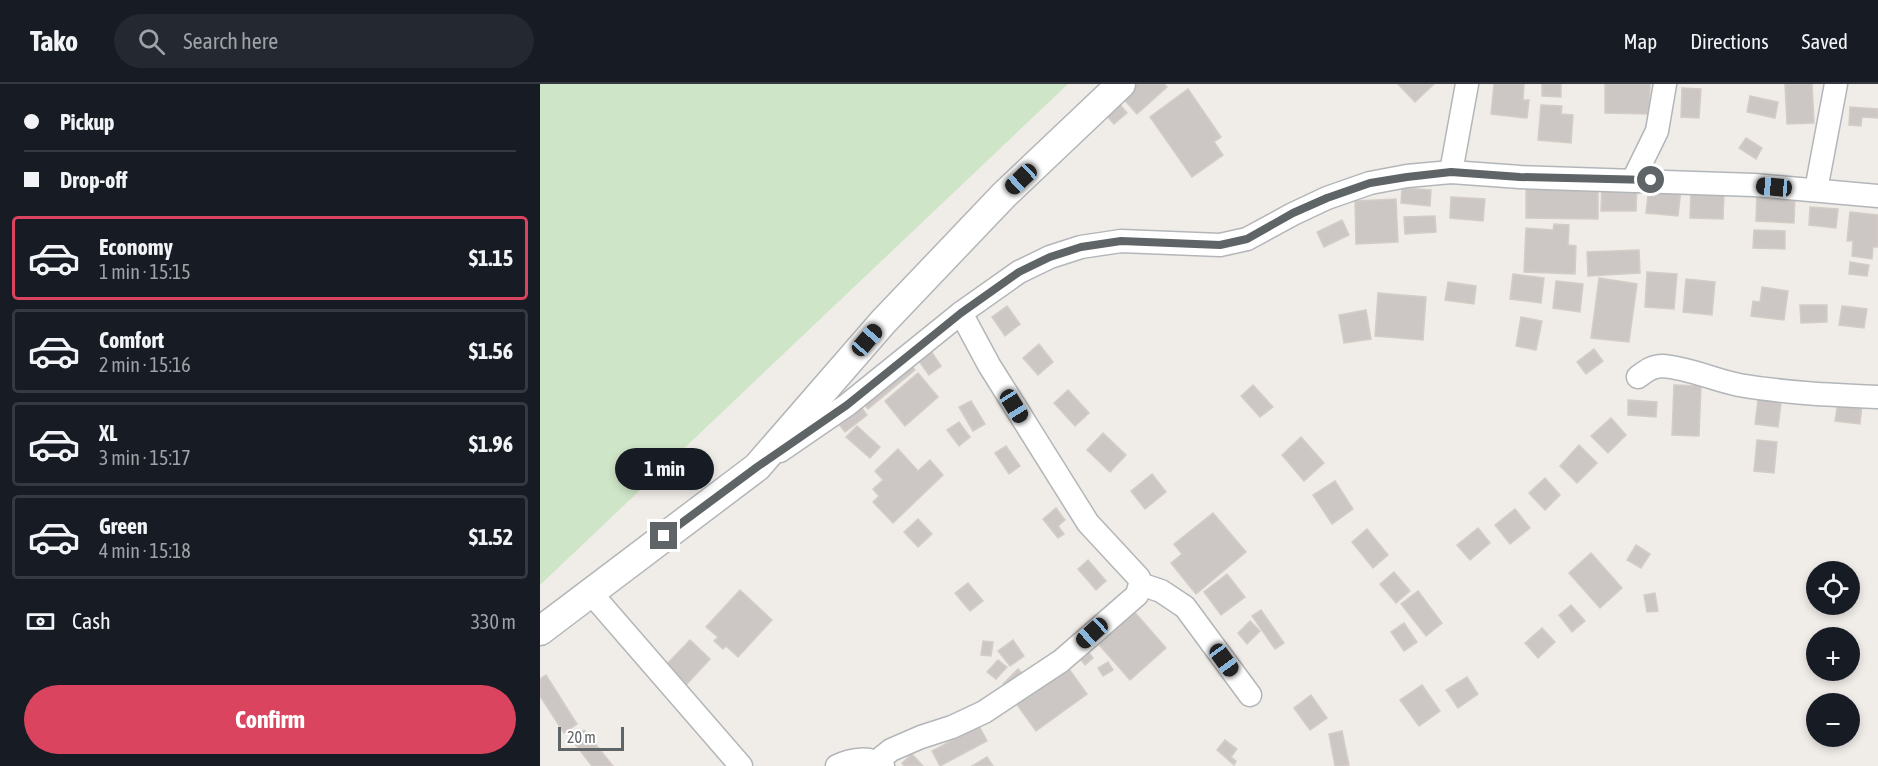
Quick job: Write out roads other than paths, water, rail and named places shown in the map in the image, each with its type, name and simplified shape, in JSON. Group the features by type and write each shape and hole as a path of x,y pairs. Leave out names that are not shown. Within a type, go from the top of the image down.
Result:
{"street":[{"path":"757,467 899,305 1004,195 1121,84"},
{"path":"1451,172 1467,84"},
{"path":"1633,180 1657,131 1665,84"},
{"path":"1816,190 1836,84"},
{"path":"540,631 757,467 847,405 961,313 1019,272 1050,257 1081,247 1121,241 1220,245 1247,239 1293,213 1370,183 1451,172 1520,177 1754,185 1878,196"},
{"path":"837,766 844,762 866,759 880,764 891,750 984,712 1061,661 1137,595 1139,578 1088,523 988,365 961,313"},
{"path":"1638,376 1650,368 1661,366 1737,384 1789,391 1878,397"},
{"path":"1140,584 1161,591 1185,607 1250,695"},
{"path":"591,592 741,766"}]}
